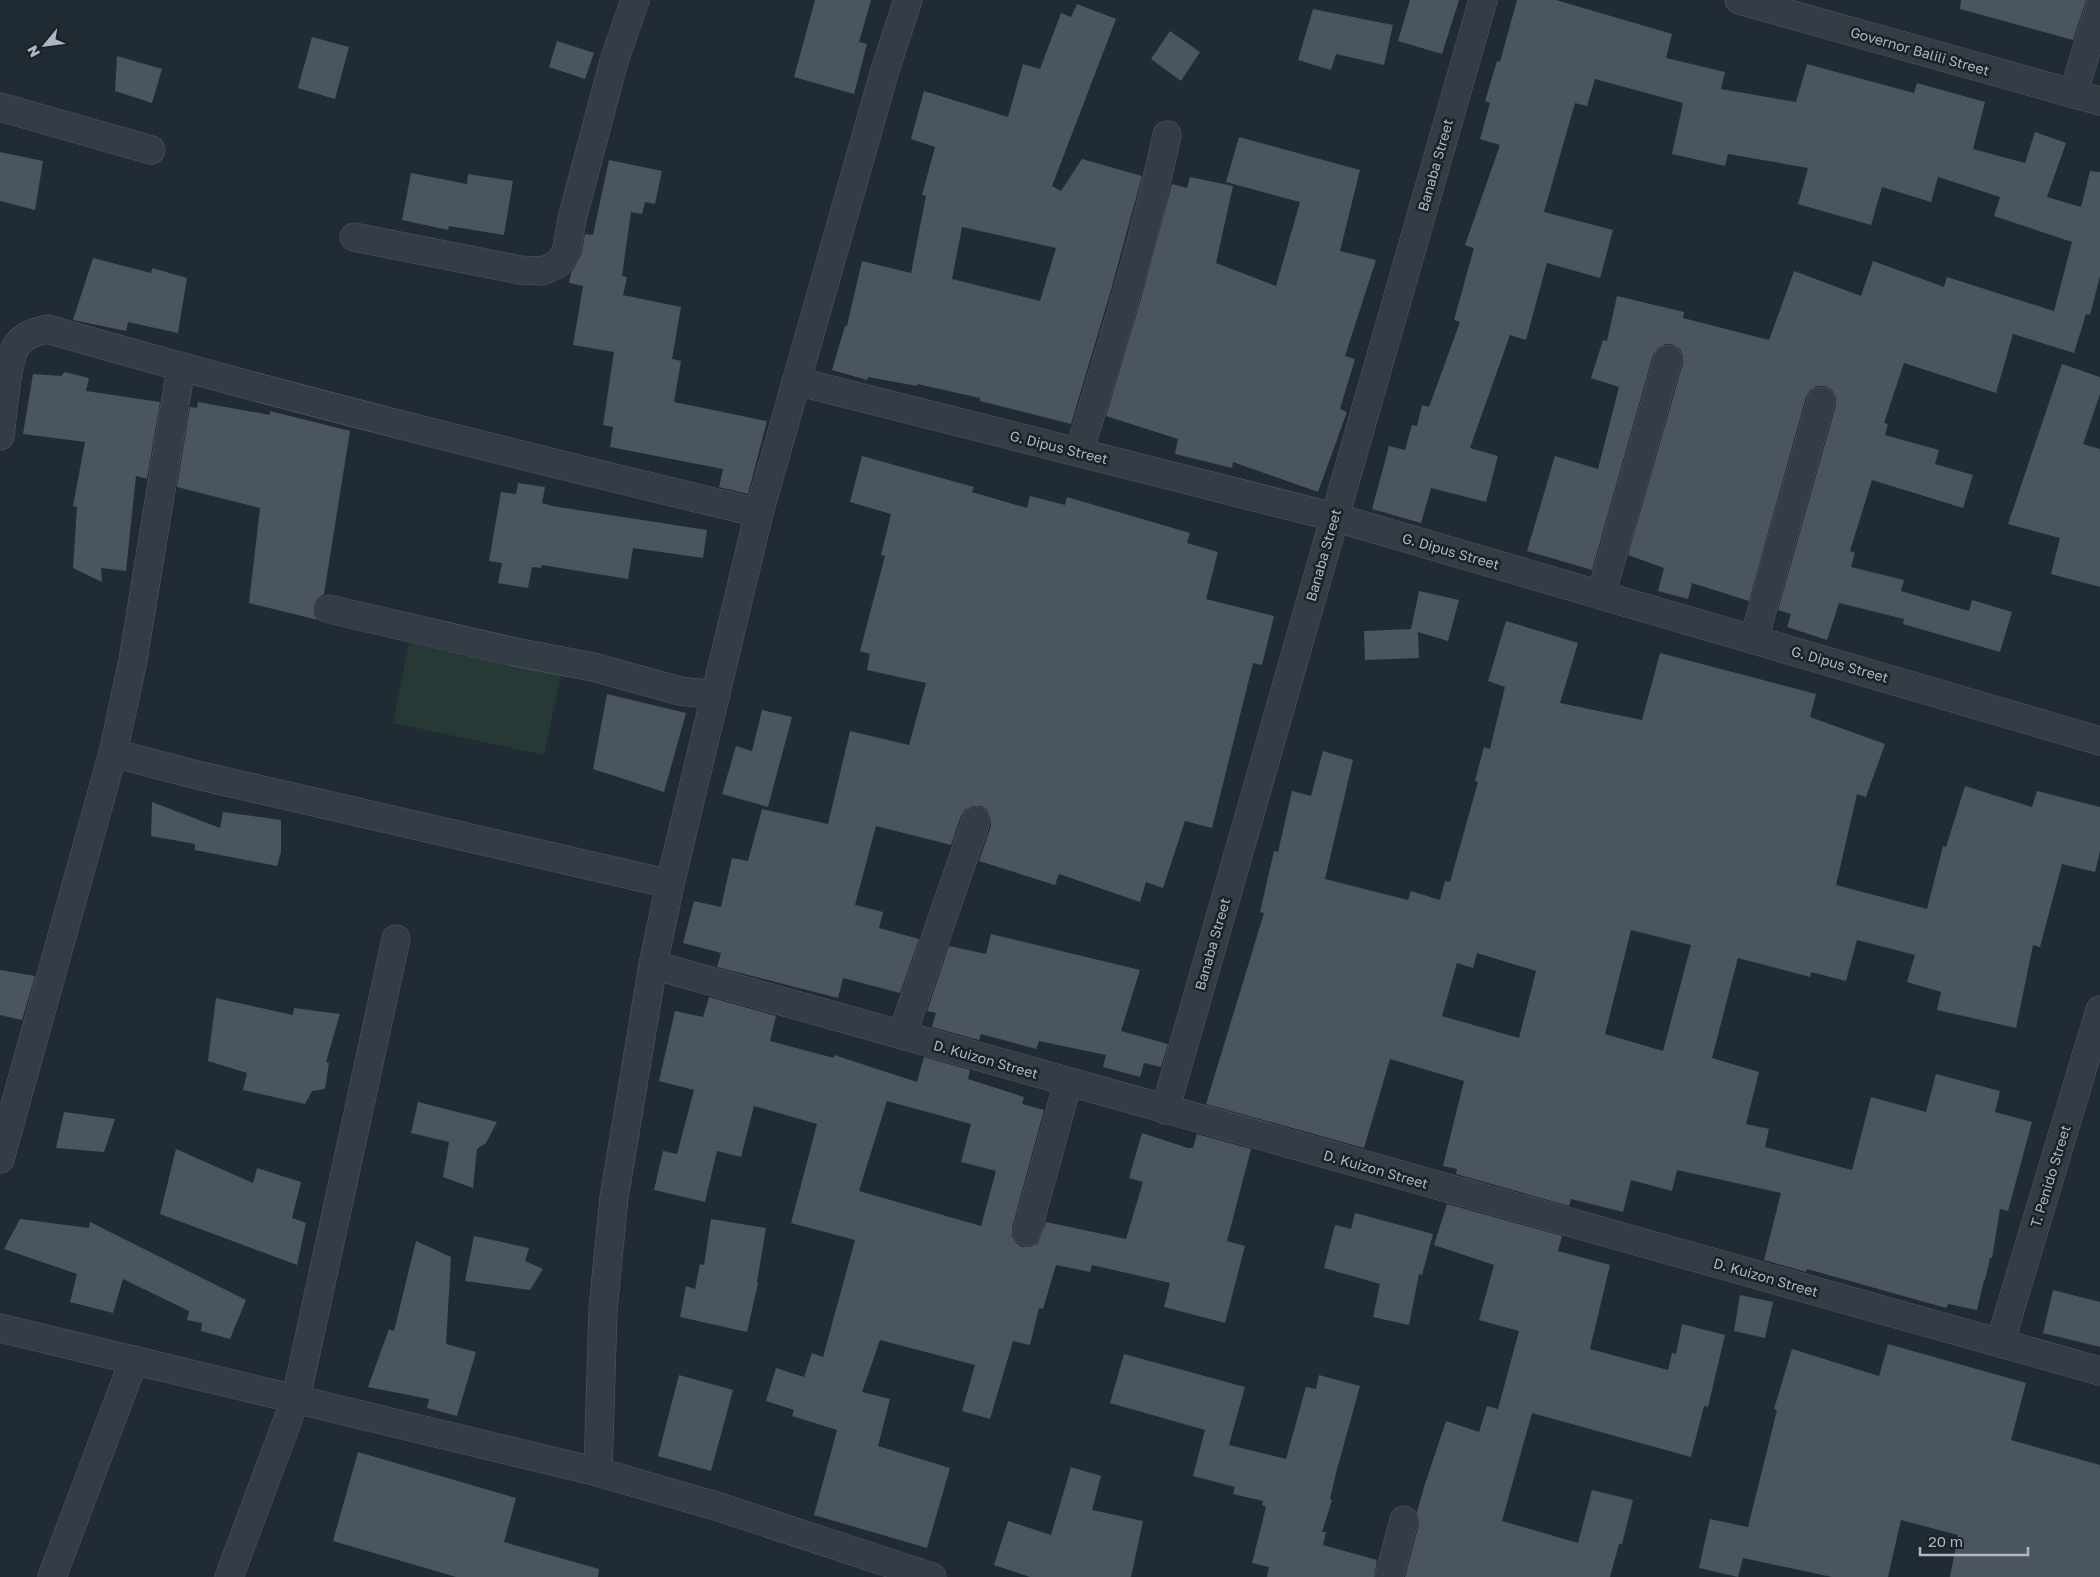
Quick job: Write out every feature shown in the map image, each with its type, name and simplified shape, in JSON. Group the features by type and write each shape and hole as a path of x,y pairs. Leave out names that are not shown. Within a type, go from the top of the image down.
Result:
{"street":[{"path":"354,237 520,270 542,271 558,264 566,253 572,219 614,61 635,0"},
{"path":"598,1472 603,1309 612,1216 653,965 670,884 759,513 885,70 908,0"},
{"name":"Banaba Street","path":"1165,1110 1483,0"},
{"name":"Governor Balili Street","path":"1739,0 2100,101"},
{"path":"2072,94 2100,6"},
{"path":"0,107 151,150"},
{"path":"1079,452 1124,307 1153,199 1167,135"},
{"path":"0,436 11,359 16,346 27,336 38,331 47,330 382,421 759,513"},
{"path":"1601,595 1668,360"},
{"path":"0,1159 113,753 133,660 182,368"},
{"name":"G. Dipus Street","path":"796,381 1334,517 2100,741"},
{"path":"1754,639 1821,401"},
{"path":"329,609 510,651 593,667 680,691 716,695"},
{"path":"113,753 196,776 670,884"},
{"path":"902,1035 976,821"},
{"path":"229,1577 296,1398 396,939"},
{"name":"D. Kuizon Street","path":"653,965 1165,1110 2100,1370"},
{"name":"T. Penido Street","path":"2000,1343 2100,1010"},
{"path":"1027,1232 1068,1082"},
{"path":"0,1328 598,1472 716,1506 932,1577"},
{"path":"52,1577 134,1360"},
{"path":"1389,1577 1404,1520"}],"green space":[{"path":"409,643 561,675 544,755 393,723"}],"building":[{"path":"815,0 871,0 859,42 867,44 854,94 794,77"},
{"path":"1410,0 1459,0 1442,54 1398,41"},
{"path":"1517,0 1556,0 1672,34 1666,58 1725,72 1721,89 1796,102 1807,64 1914,93 1917,83 1985,102 1973,149 2025,163 2035,132 2066,143 2047,197 2081,207 2090,171 2100,172 2100,276 2090,315 2086,314 2074,353 2013,334 1996,393 1904,363 1884,423 1888,424 1885,435 1939,450 1935,464 1973,475 1963,508 1872,480 1850,551 1855,553 1851,567 1904,580 1901,591 1969,611 1972,600 2012,612 2000,652 1903,624 1904,619 1839,603 1827,640 1787,627 1791,614 1778,610 1836,405 1836,398 1832,390 1825,386 1817,386 1810,390 1806,397 1749,601 1692,583 1688,599 1658,591 1664,568 1628,555 1683,363 1680,349 1672,344 1665,344 1658,348 1653,355 1592,570 1527,551 1555,456 1598,469 1619,387 1591,378 1603,340 1607,341 1617,296 1684,312 1683,318 1769,340 1794,271 1861,296 1873,261 1944,287 1947,277 2054,311 2072,242 1994,216 2000,197 1938,177 1931,202 1882,187 1871,225 1798,204 1808,168 1728,154 1725,166 1672,154 1683,103 1595,79 1587,106 1575,103 1544,212 1613,230 1600,278 1547,263 1526,340 1510,335 1470,448 1498,456 1486,502 1431,488 1421,523 1372,509 1389,446 1405,450 1412,425 1417,426 1422,405 1429,407 1460,322 1454,320 1474,248 1465,245 1500,145 1480,139 1490,103 1485,101 1497,61 1500,62"},
{"path":"1961,0 2086,0 2073,40 1960,9"},
{"path":"1077,4 1116,19 1052,186 1061,191 1082,159 1142,176 1111,290 1071,424 980,401 980,398 917,384 917,386 868,377 867,380 832,370 845,326 847,326 862,261 911,273 926,196 922,195 935,147 911,139 924,91 1008,117 1023,64 1040,69 1061,13 1071,17","holes":["962,227 1056,248 1040,301 952,279"]},
{"path":"1313,9 1393,25 1384,65 1336,54 1331,70 1298,60"},
{"path":"1170,31 1200,52 1181,81 1151,59"},
{"path":"312,37 349,47 335,99 298,88"},
{"path":"557,41 594,53 585,79 549,67"},
{"path":"117,56 162,69 152,103 115,91"},
{"path":"1239,137 1360,170 1340,251 1376,260 1345,356 1355,359 1340,409 1347,412 1318,492 1233,462 1232,468 1175,454 1178,439 1106,416 1141,299 1172,184 1187,188 1190,177 1233,186 1216,263 1276,286 1300,202 1226,182"},
{"path":"0,152 43,161 35,210 0,201"},
{"path":"609,160 662,171 655,204 645,202 642,214 631,212 622,276 627,277 623,295 681,307 672,359 681,361 674,402 767,421 748,494 719,487 723,469 610,447 613,427 603,425 614,352 573,345 583,286 569,283 571,273 581,256 585,234 593,235"},
{"path":"411,173 467,184 468,174 513,181 504,235 449,226 448,230 402,220"},
{"path":"93,258 151,273 152,268 187,278 178,333 128,322 126,331 73,320"},
{"path":"2062,364 2100,377 2100,394 2083,444 2100,449 2100,587 2051,574 2060,538 2008,524"},
{"path":"65,372 89,378 86,391 160,402 147,479 136,476 126,571 101,568 102,582 73,568 77,507 73,506 85,442 23,434 33,374 61,376"},
{"path":"198,402 270,415 270,411 350,431 324,594 317,599 314,606 314,614 318,620 249,603 260,508 177,487 190,407 197,408"},
{"path":"862,456 974,487 972,492 1027,508 1030,496 1065,505 1067,497 1190,533 1187,543 1218,552 1206,599 1274,616 1262,665 1253,663 1212,828 1185,821 1163,888 1146,882 1140,902 1059,874 1055,885 979,861 991,826 991,819 987,810 981,806 973,806 965,810 951,845 876,826 855,905 883,912 879,928 919,939 900,993 843,978 838,998 717,967 721,953 683,943 694,901 721,907 732,858 748,861 762,809 828,824 850,731 909,745 926,683 867,670 870,654 860,651 885,556 881,555 891,514 850,502"},
{"path":"518,483 545,487 542,503 552,506 707,530 703,558 633,548 628,579 542,565 541,568 532,567 528,588 498,583 502,563 489,561 501,492 516,494"},
{"path":"1419,591 1459,600 1448,641 1418,632 1419,658 1365,660 1364,631 1411,629"},
{"path":"1506,621 1578,643 1560,703 1642,720 1660,653 1816,694 1810,717 1885,744 1866,797 1857,794 1836,885 1927,909 1943,846 1946,847 1965,786 2032,807 2037,791 2100,807 2100,851 2095,872 2062,864 2040,947 2033,945 2016,1028 1937,1010 1941,992 1907,982 1915,955 1857,940 1846,981 1811,972 1810,977 1738,958 1712,1058 1759,1072 1746,1124 1769,1129 1765,1147 1852,1170 1871,1097 1926,1112 1936,1074 2000,1091 1995,1112 2032,1122 2008,1211 2000,1209 1992,1258 1990,1258 1977,1310 1948,1304 1946,1308 1807,1269 1806,1272 1764,1260 1781,1193 1677,1170 1672,1191 1631,1180 1623,1212 1571,1199 1569,1206 1456,1174 1457,1169 1443,1166 1464,1081 1390,1059 1364,1148 1206,1104 1264,913 1260,912 1274,851 1278,852 1292,791 1311,796 1323,751 1353,760 1325,879 1408,900 1411,891 1440,900 1445,881 1450,882 1478,782 1475,781 1484,747 1490,749 1505,687 1488,681","holes":["1631,930 1691,945 1663,1051 1605,1034","1477,953 1536,971 1519,1038 1442,1016 1457,963 1473,968"]},
{"path":"607,694 686,713 664,792 593,769"},
{"path":"762,710 792,717 768,807 722,794 736,746 752,751"},
{"path":"152,802 220,828 223,812 281,820 281,852 277,866 195,850 195,844 151,836"},
{"path":"991,934 1140,970 1121,1031 1168,1044 1161,1067 1144,1063 1140,1077 1103,1067 1106,1055 1039,1041 1036,1049 981,1034 979,1040 932,1027 936,1013 927,1011 949,946 986,954"},
{"path":"0,970 35,976 22,1020 0,1015"},
{"path":"709,997 776,1016 770,1041 834,1058 834,1055 917,1082 924,1057 970,1070 968,1079 1024,1097 1022,1104 1044,1110 1012,1228 1012,1236 1016,1243 1022,1247 1030,1247 1038,1243 1046,1222 1126,1239 1143,1182 1129,1178 1142,1133 1188,1148 1193,1148 1197,1134 1251,1149 1227,1241 1245,1246 1225,1323 1164,1307 1170,1283 1092,1265 1090,1272 1056,1265 1043,1309 1039,1308 1030,1345 1013,1341 990,1419 962,1411 975,1365 880,1340 862,1392 890,1399 878,1446 950,1468 927,1548 814,1515 837,1430 792,1416 794,1410 766,1401 776,1368 804,1377 812,1353 823,1357 855,1240 791,1223 817,1124 754,1106 741,1157 717,1151 705,1202 654,1190 663,1151 677,1154 694,1090 659,1081 675,1011 703,1017","holes":["887,1101 971,1124 961,1162 996,1171 981,1226 859,1191"]},
{"path":"216,998 293,1015 294,1008 340,1014 326,1062 329,1063 325,1089 312,1091 305,1104 243,1090 247,1073 208,1061"},
{"path":"418,1102 497,1122 486,1143 477,1149 473,1188 443,1177 449,1142 411,1133"},
{"path":"64,1112 115,1119 104,1152 56,1148"},
{"path":"176,1149 253,1183 257,1168 301,1182 292,1218 306,1223 297,1265 160,1214"},
{"path":"1447,1204 1562,1236 1558,1251 1610,1265 1590,1349 1668,1370 1672,1353 1676,1354 1682,1324 1725,1335 1708,1407 1704,1406 1691,1457 1532,1413 1502,1521 1578,1543 1592,1490 1633,1500 1622,1544 1619,1544 1610,1577 1405,1577 1419,1524 1417,1512 1446,1421 1479,1432 1487,1406 1498,1409 1519,1331 1479,1320 1494,1265 1434,1245"},
{"path":"1355,1213 1433,1234 1422,1275 1419,1274 1409,1325 1373,1317 1380,1284 1324,1268 1335,1225 1351,1229"},
{"path":"20,1219 89,1228 90,1222 246,1300 230,1339 201,1331 202,1323 187,1320 189,1311 123,1279 113,1313 70,1302 77,1274 4,1249"},
{"path":"711,1219 766,1228 758,1283 747,1332 680,1317 686,1286 695,1289 700,1264 704,1265"},
{"path":"474,1236 529,1248 525,1261 543,1269 530,1290 465,1281"},
{"path":"416,1241 451,1257 446,1344 476,1352 457,1416 427,1408 429,1399 368,1387 389,1329 394,1331"},
{"path":"2053,1290 2100,1302 2100,1347 2043,1333"},
{"path":"1740,1295 1773,1302 1765,1338 1734,1331"},
{"path":"1888,1344 2026,1383 2011,1440 2100,1465 2100,1577 1950,1577 1958,1535 1901,1520 1888,1577 1832,1577 1743,1558 1738,1577 1699,1568 1710,1519 1748,1527 1777,1410 1774,1409 1792,1349 1879,1376"},
{"path":"1124,1354 1245,1387 1229,1445 1286,1459 1306,1387 1316,1389 1319,1375 1360,1386 1336,1473 1330,1499 1332,1500 1322,1532 1326,1532 1323,1545 1377,1560 1374,1577 1267,1577 1269,1567 1252,1563 1266,1507 1262,1505 1263,1501 1233,1494 1235,1487 1193,1476 1205,1430 1110,1403"},
{"path":"679,1375 733,1390 711,1471 658,1456"},
{"path":"358,1452 516,1498 504,1542 599,1569 598,1577 456,1577 333,1541"},
{"path":"1071,1467 1101,1476 1092,1510 1143,1521 1131,1577 1030,1577 994,1565 1008,1521 1051,1535"}]}
